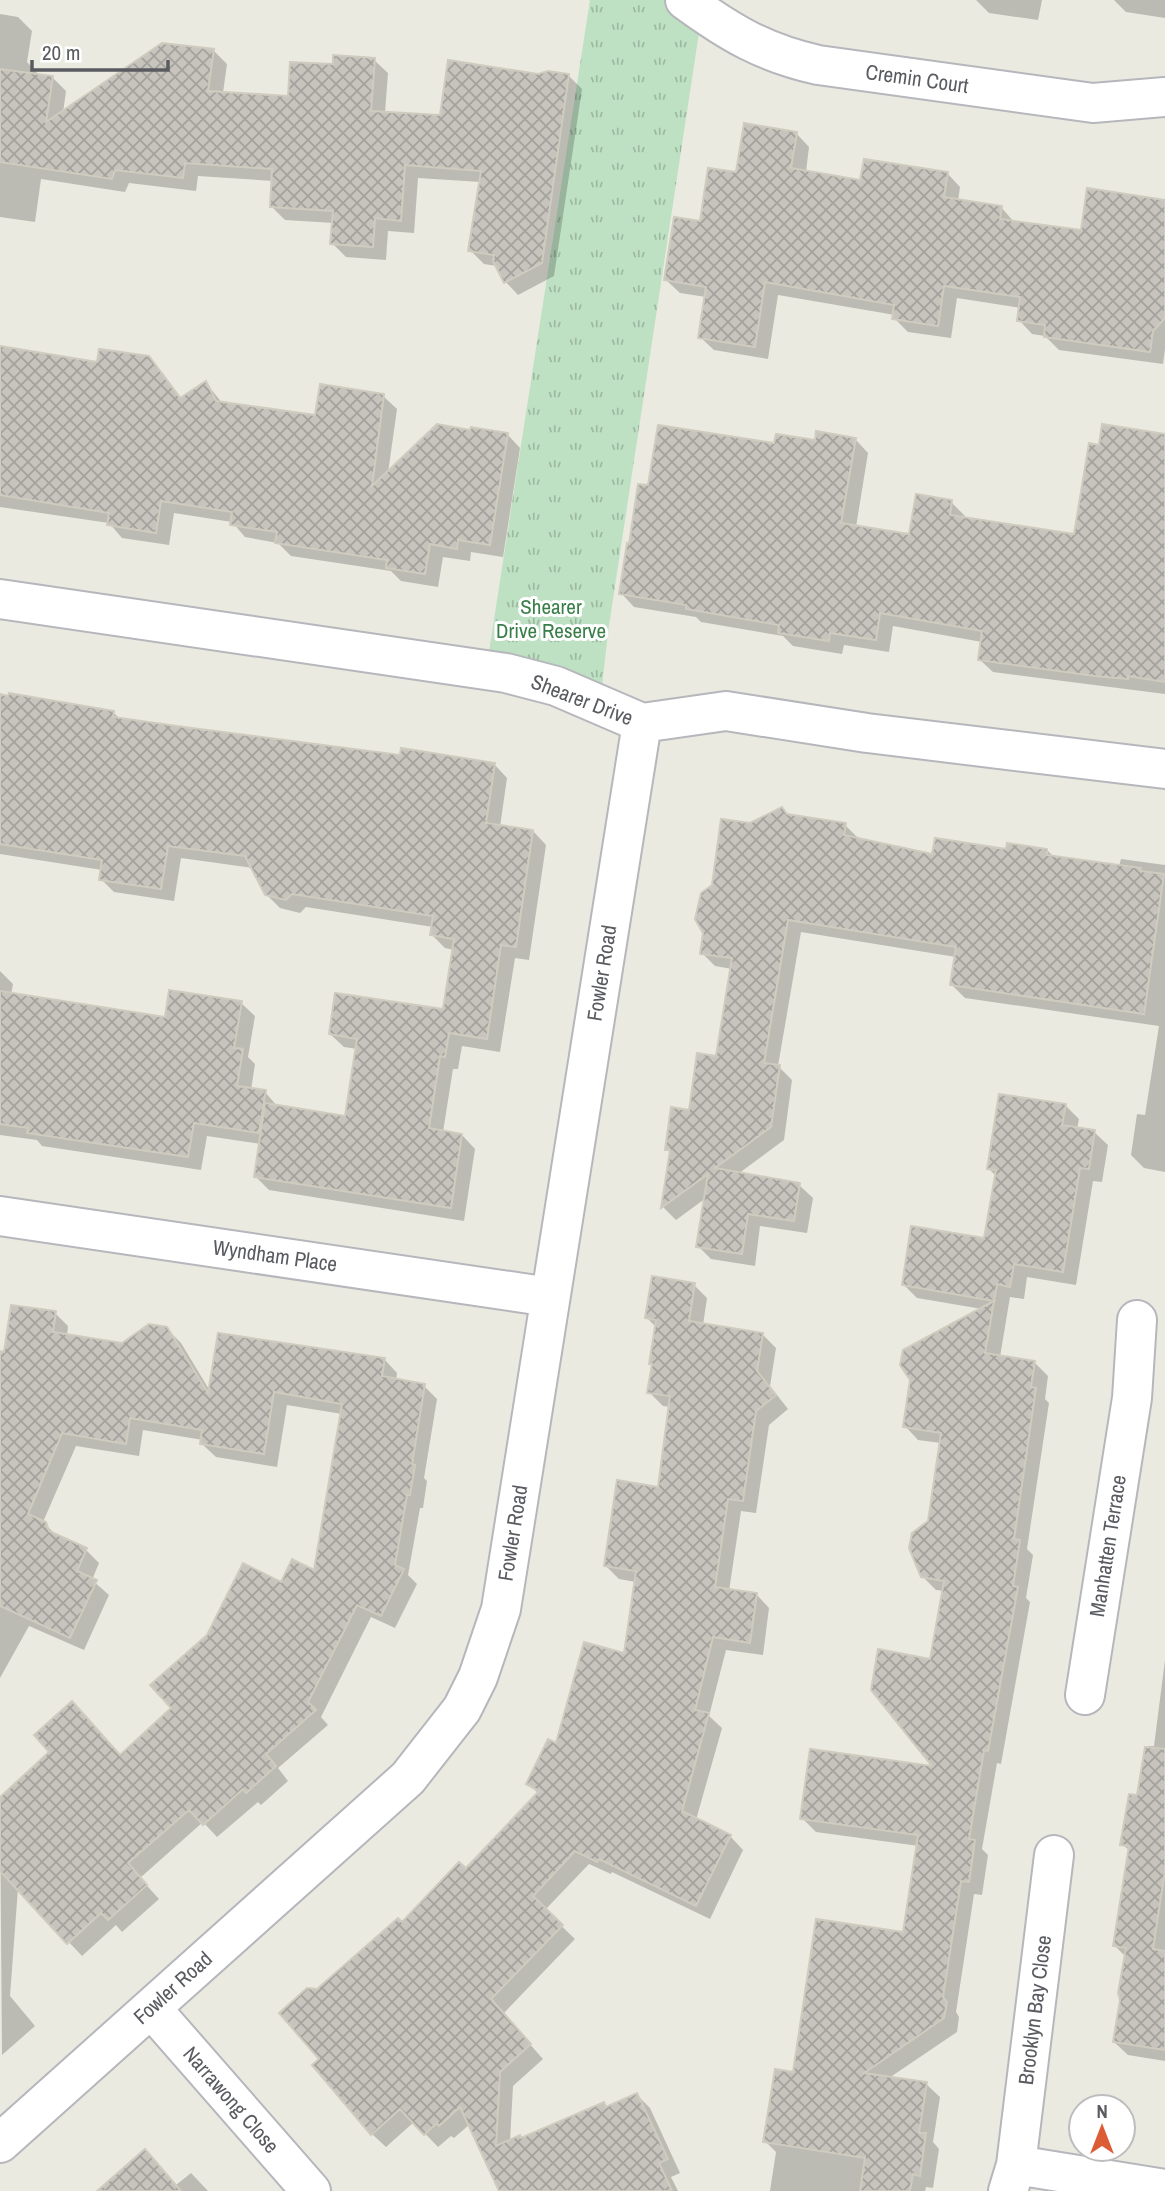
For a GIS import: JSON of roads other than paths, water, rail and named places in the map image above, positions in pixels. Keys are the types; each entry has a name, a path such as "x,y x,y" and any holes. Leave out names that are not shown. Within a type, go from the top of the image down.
{"street":[{"name":"Cremin Court","path":"685,0 758,47 785,58 818,65 1093,103 1165,97"},
{"name":"Shearer Drive","path":"0,599 506,673 556,686 642,723 726,712 867,733 1165,769"},
{"name":"Fowler Road","path":"0,2143 408,1778 462,1709 478,1677 501,1609 642,723"},
{"name":"Wyndham Place","path":"0,1216 550,1297"},
{"name":"Manhatten Terrace","path":"1084,1695 1148,1400 1137,1320"},
{"name":"Brooklyn Bay Close","path":"1054,1855 1012,2178 1165,2189"},
{"name":"Narrawong Close","path":"151,2008 311,2191"}],"park label":[{"name":"Shearer Drive Reserve","path":"551,619"}]}
